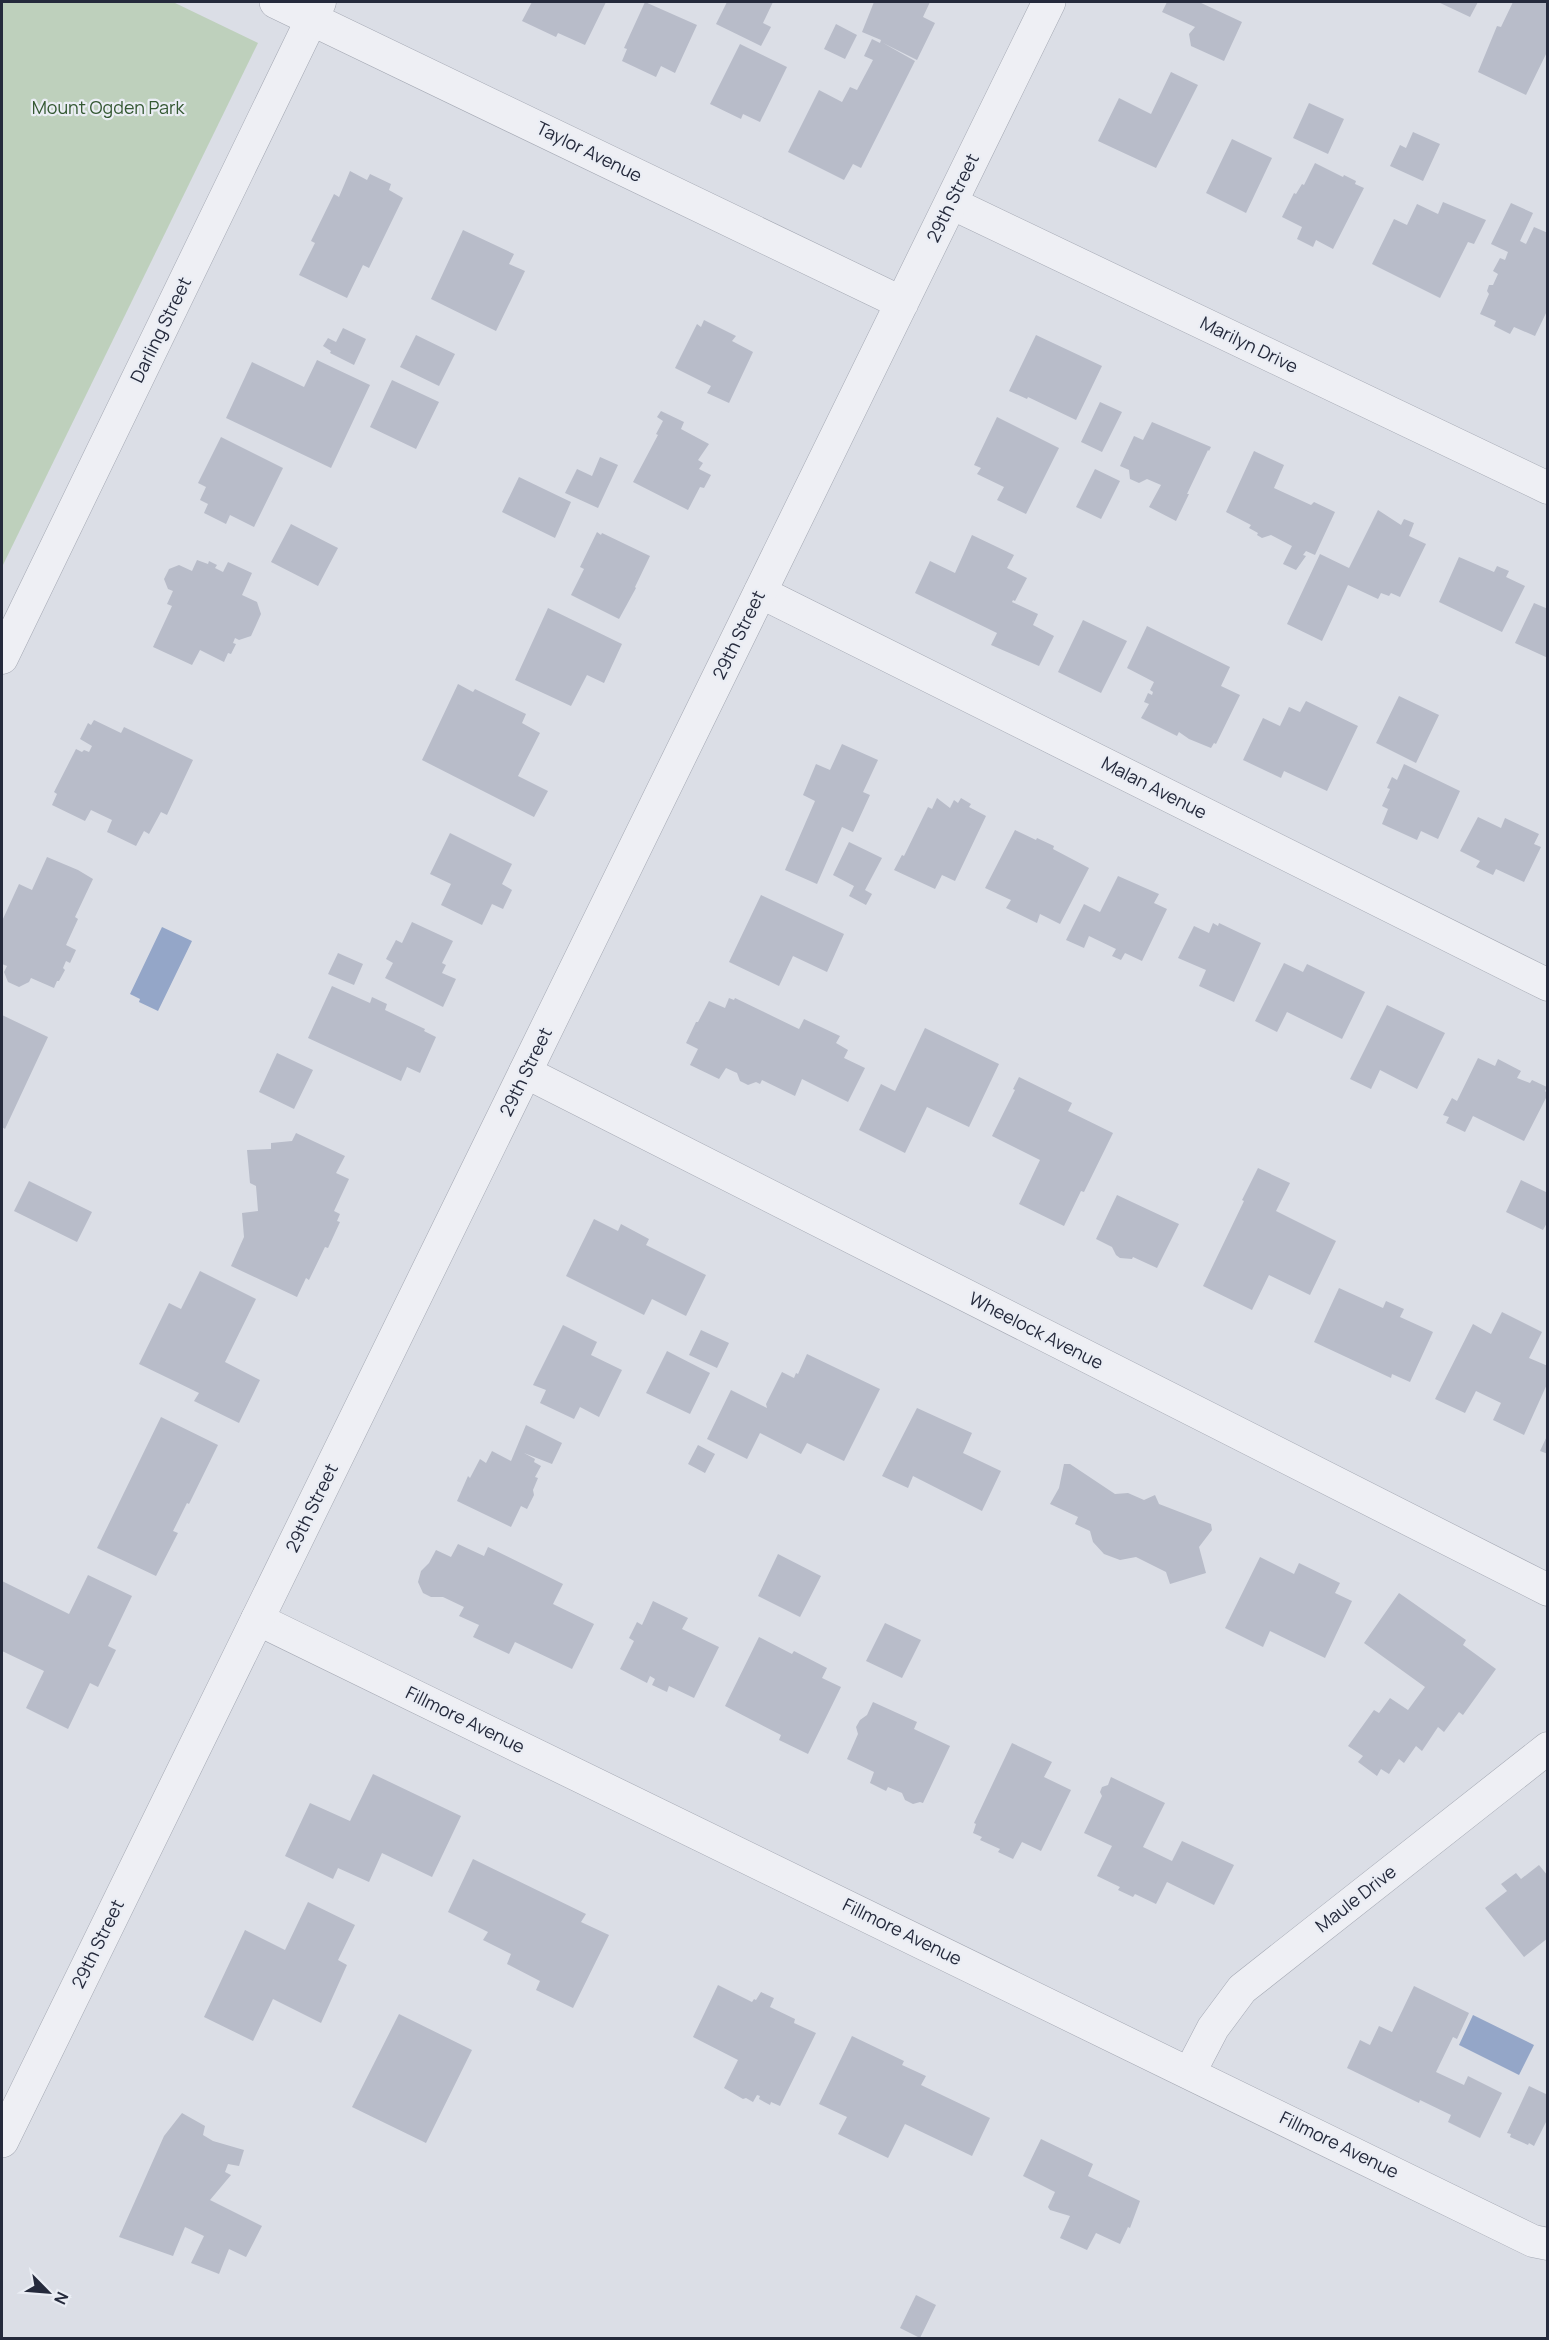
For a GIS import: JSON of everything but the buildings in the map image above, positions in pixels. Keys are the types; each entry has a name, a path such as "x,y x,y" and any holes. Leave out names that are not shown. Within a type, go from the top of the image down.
{"street":[{"name":"Taylor Avenue","path":"276,2 316,10 902,303"},
{"name":"29th Street","path":"2,2141 1049,2"},
{"name":"Darling Street","path":"2,658 316,10"},
{"name":"Marilyn Drive","path":"951,203 1548,488"},
{"name":"Malan Avenue","path":"760,592 1548,985"},
{"name":"Wheelock Avenue","path":"525,1072 1548,1590"},
{"name":"Fillmore Avenue","path":"257,1619 1533,2241 1548,2244"},
{"name":"Maule Drive","path":"1190,2072 1213,2028 1242,1989 1548,1748"}],"green space":[{"name":"Mount Ogden Park","path":"2,2 173,2 258,43 2,567"}],"water":[{"path":"162,927 192,941 158,1011 139,1002 140,999 130,994"},
{"path":"1473,2015 1534,2045 1519,2075 1459,2045"}]}
